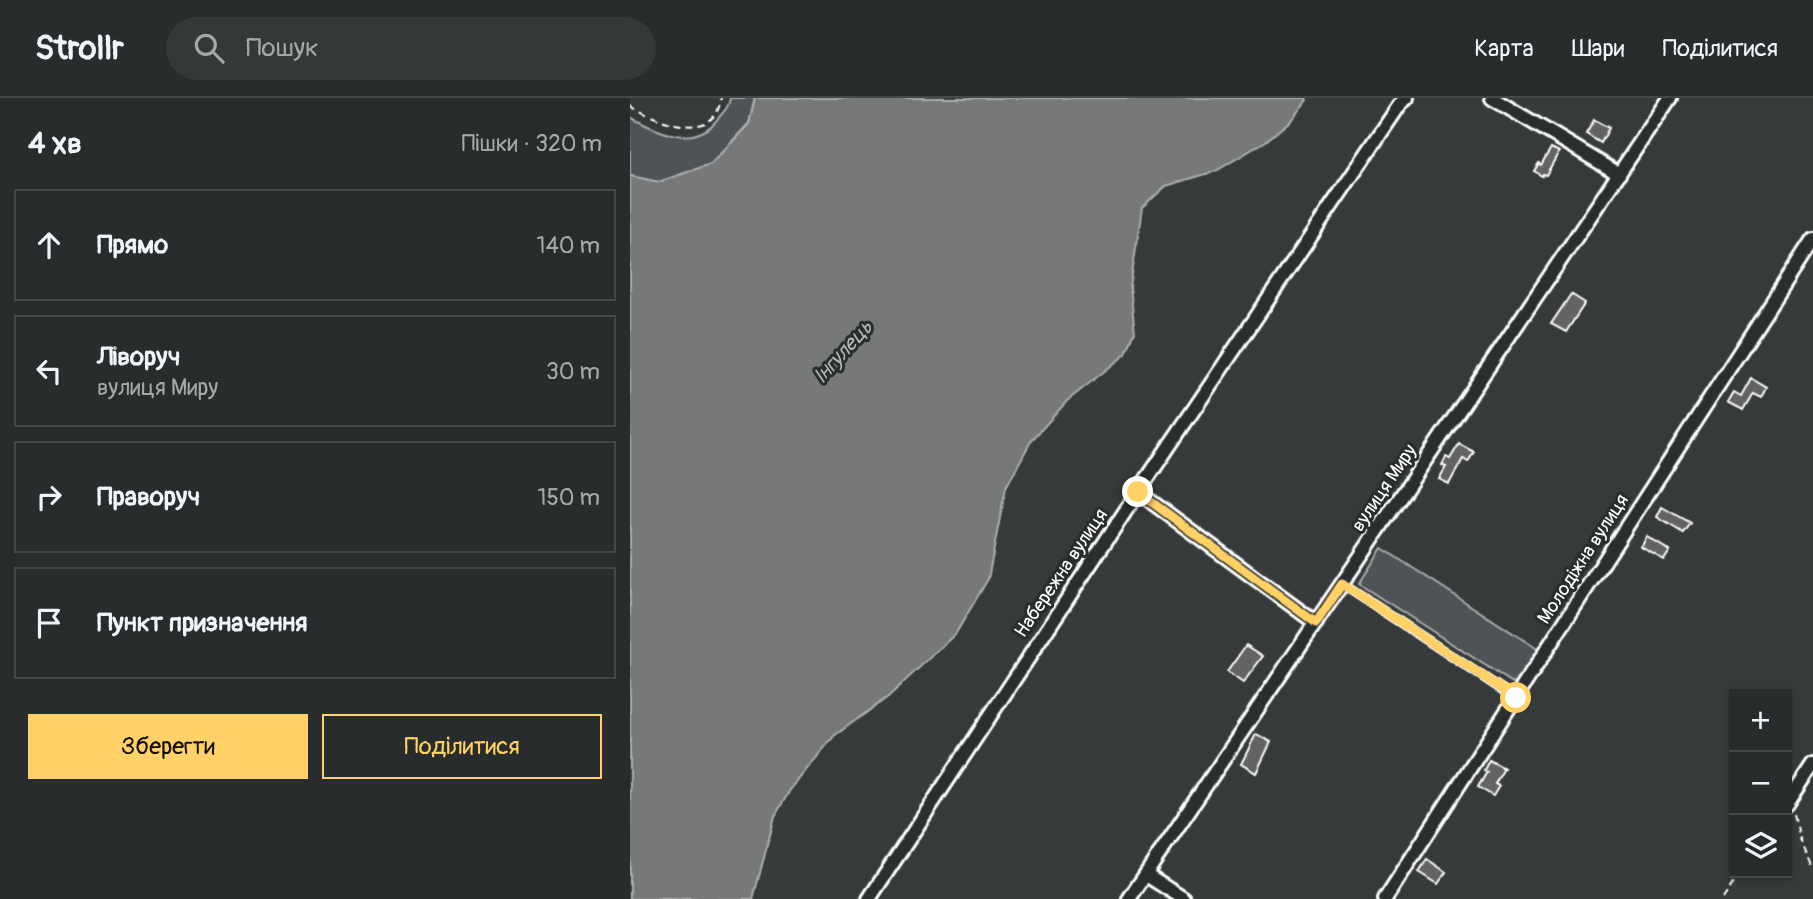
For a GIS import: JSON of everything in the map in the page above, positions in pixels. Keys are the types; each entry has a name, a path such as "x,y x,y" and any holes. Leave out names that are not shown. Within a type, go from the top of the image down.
{"street":[{"name":"Набережна вулиця","path":"869,899 1138,492 1401,103 1407,98"},
{"path":"1492,98 1619,174"},
{"name":"вулиця Миру","path":"1129,899 1670,98"},
{"name":"Молодіжна вулиця","path":"1385,899 1813,239"},
{"path":"1138,492 1316,623"},
{"path":"1792,796 1813,765"},
{"path":"1146,875 1184,899"}],"lane":[{"path":"1342,584 1516,698"}],"path":[{"path":"630,106 653,118 678,125 696,126 708,122 720,107 722,98"},
{"path":"1792,811 1813,869"},
{"path":"1723,899 1737,878"}],"shaded area":[{"path":"730,98 755,98 749,123 711,164 659,182 630,176 630,117 662,132 685,136 696,134 716,121 727,108"},
{"path":"1382,548 1539,650 1516,685 1359,584"}],"water":[{"name":"Інгулець","path":"755,98 1307,100 1291,120 1266,141 1216,171 1166,186 1142,208 1130,288 1135,332 1126,354 1067,401 1031,441 1006,487 988,579 956,633 888,697 834,736 790,790 775,816 753,899 630,899 630,176 659,182 711,164 749,124"}],"building":[{"path":"1594,120 1609,128 1601,143 1586,134"},
{"path":"1551,148 1559,152 1546,175 1542,176 1534,171"},
{"path":"1571,294 1585,303 1566,332 1551,324"},
{"path":"1751,378 1766,387 1761,397 1753,393 1743,410 1728,402 1734,392 1741,396"},
{"path":"1459,444 1474,452 1468,462 1463,459 1449,484 1439,479 1446,467 1442,465 1446,457 1450,459"},
{"path":"1662,507 1690,523 1683,533 1657,517"},
{"path":"1647,537 1670,551 1664,560 1641,547"},
{"path":"1246,645 1263,656 1243,683 1227,672"},
{"path":"1256,734 1271,742 1256,773 1241,764"},
{"path":"1489,760 1504,768 1495,784 1499,786 1493,796 1478,787 1487,772 1484,770"},
{"path":"1427,859 1446,872 1438,884 1419,872"}],"route":[{"path":"1138,492 1316,623 1342,584 1516,698"}]}
